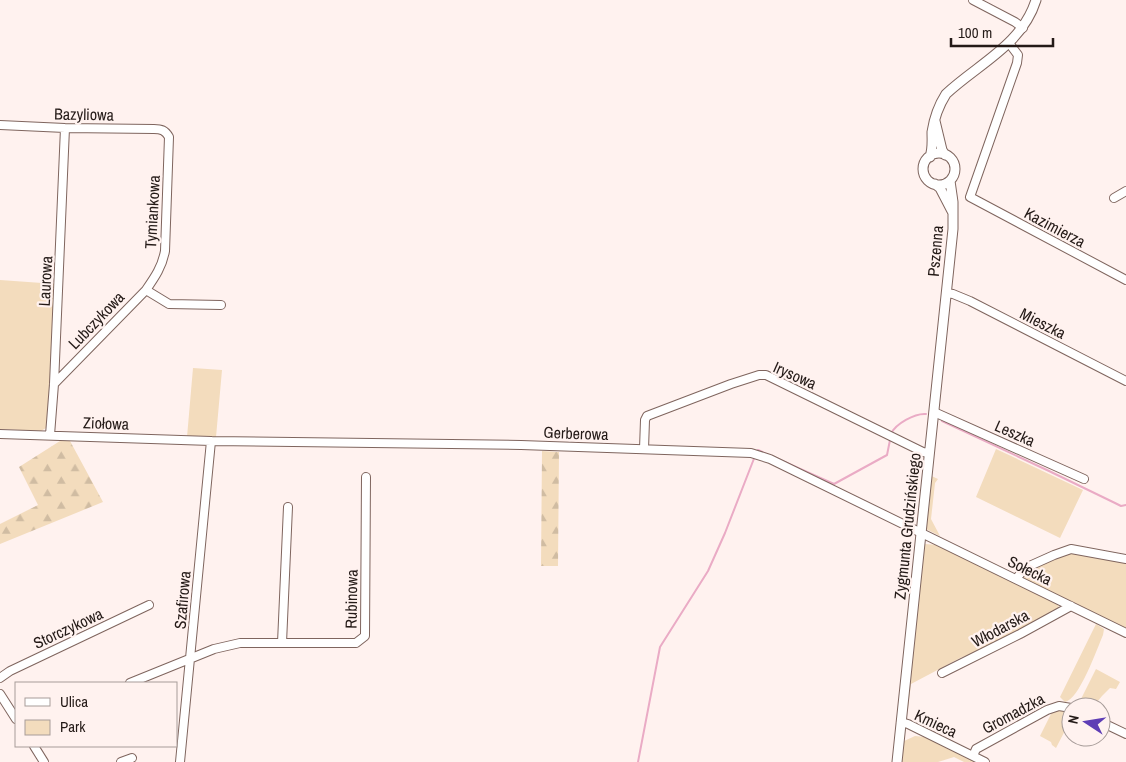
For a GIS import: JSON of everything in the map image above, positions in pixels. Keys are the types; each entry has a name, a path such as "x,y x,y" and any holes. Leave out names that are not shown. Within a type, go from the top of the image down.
{"street":[{"path":"973,0 1023,28"},
{"name":"Pszenna","path":"953,213 940,188 928,180 924,172 925,163 930,157 935,121 941,102 946,94 1009,43 1023,28 1036,0"},
{"name":"Kazimierza","path":"1009,43 1018,55 970,197 1126,280"},
{"name":"Pszenna","path":"935,121 942,150 952,160 955,167 950,181 953,213 946,293"},
{"name":"Bazyliowa","path":"0,125 162,129 166,132"},
{"name":"Laurowa","path":"50,435 66,128"},
{"name":"Tymiankowa","path":"146,290 159,270 165,251 169,136 166,132"},
{"path":"930,157 938,154 945,155"},
{"path":"935,184 943,184 950,181"},
{"path":"1114,198 1126,191"},
{"name":"Lubczykowa","path":"54,384 146,290 169,304 221,305"},
{"name":"Mieszka","path":"946,293 970,301 1126,381"},
{"name":"Zygmunta Grudzińskiego","path":"897,762 946,293"},
{"name":"Irysowa","path":"644,449 645,420 647,416 731,384 758,375 766,375 884,434 923,452 930,453"},
{"name":"Leszka","path":"934,412 1084,479"},
{"name":"Ziołowa","path":"0,434 211,441"},
{"name":"Gerberowa","path":"211,441 407,442 734,451 760,455 921,533"},
{"name":"Szafirowa","path":"180,762 211,441"},
{"name":"Rubinowa","path":"133,682 214,649 240,643 356,643 365,636 366,477"},
{"path":"282,643 288,508"},
{"name":"Sołecka","path":"921,533 1126,633"},
{"path":"1016,579 1025,568 1072,549 1126,558"},
{"name":"Storczykowa","path":"0,678 10,671 149,605"},
{"name":"Włodarska","path":"942,673 1071,606"},
{"path":"0,694 15,717"},
{"name":"Gromadzka","path":"972,756 976,749 1047,710 1061,706"},
{"name":"Kmieca","path":"901,722 985,762"},
{"path":"1111,727 1126,734"},
{"path":"35,747 44,762"},
{"path":"121,762 132,758"}],"green space":[{"path":"0,280 56,284 49,420 46,428 41,431 0,429"},
{"path":"193,368 222,370 216,437 187,437"},
{"path":"60,441 70,441 103,502 0,544 0,524 38,505 19,467"},
{"path":"996,449 1083,490 1060,538 976,497"},
{"path":"542,451 559,452 558,566 541,566"},
{"path":"925,473 938,479 935,483 931,519 940,536 926,529"},
{"path":"924,544 940,545 1059,604 1058,609 981,653 962,657 911,684 908,709 903,705"},
{"path":"1076,552 1126,562 1126,630 1019,578 1030,568 1044,560"},
{"path":"1096,624 1104,629 1103,635 1082,684 1072,697 1060,697"},
{"path":"1096,669 1120,682 1116,689 1110,688 1101,697 1082,697"},
{"path":"1061,709 1061,738 1056,748 1051,742 1040,736 1052,712"},
{"path":"915,736 925,737 979,762 964,762 954,757 938,762 896,762 902,742"}],"waterway":[{"path":"891,434 893,430 906,420 916,415 926,414"},
{"path":"942,421 1121,506 1126,505"},
{"path":"758,450 834,484 887,455 890,440"},
{"path":"638,762 660,647 708,571 755,456"}]}
